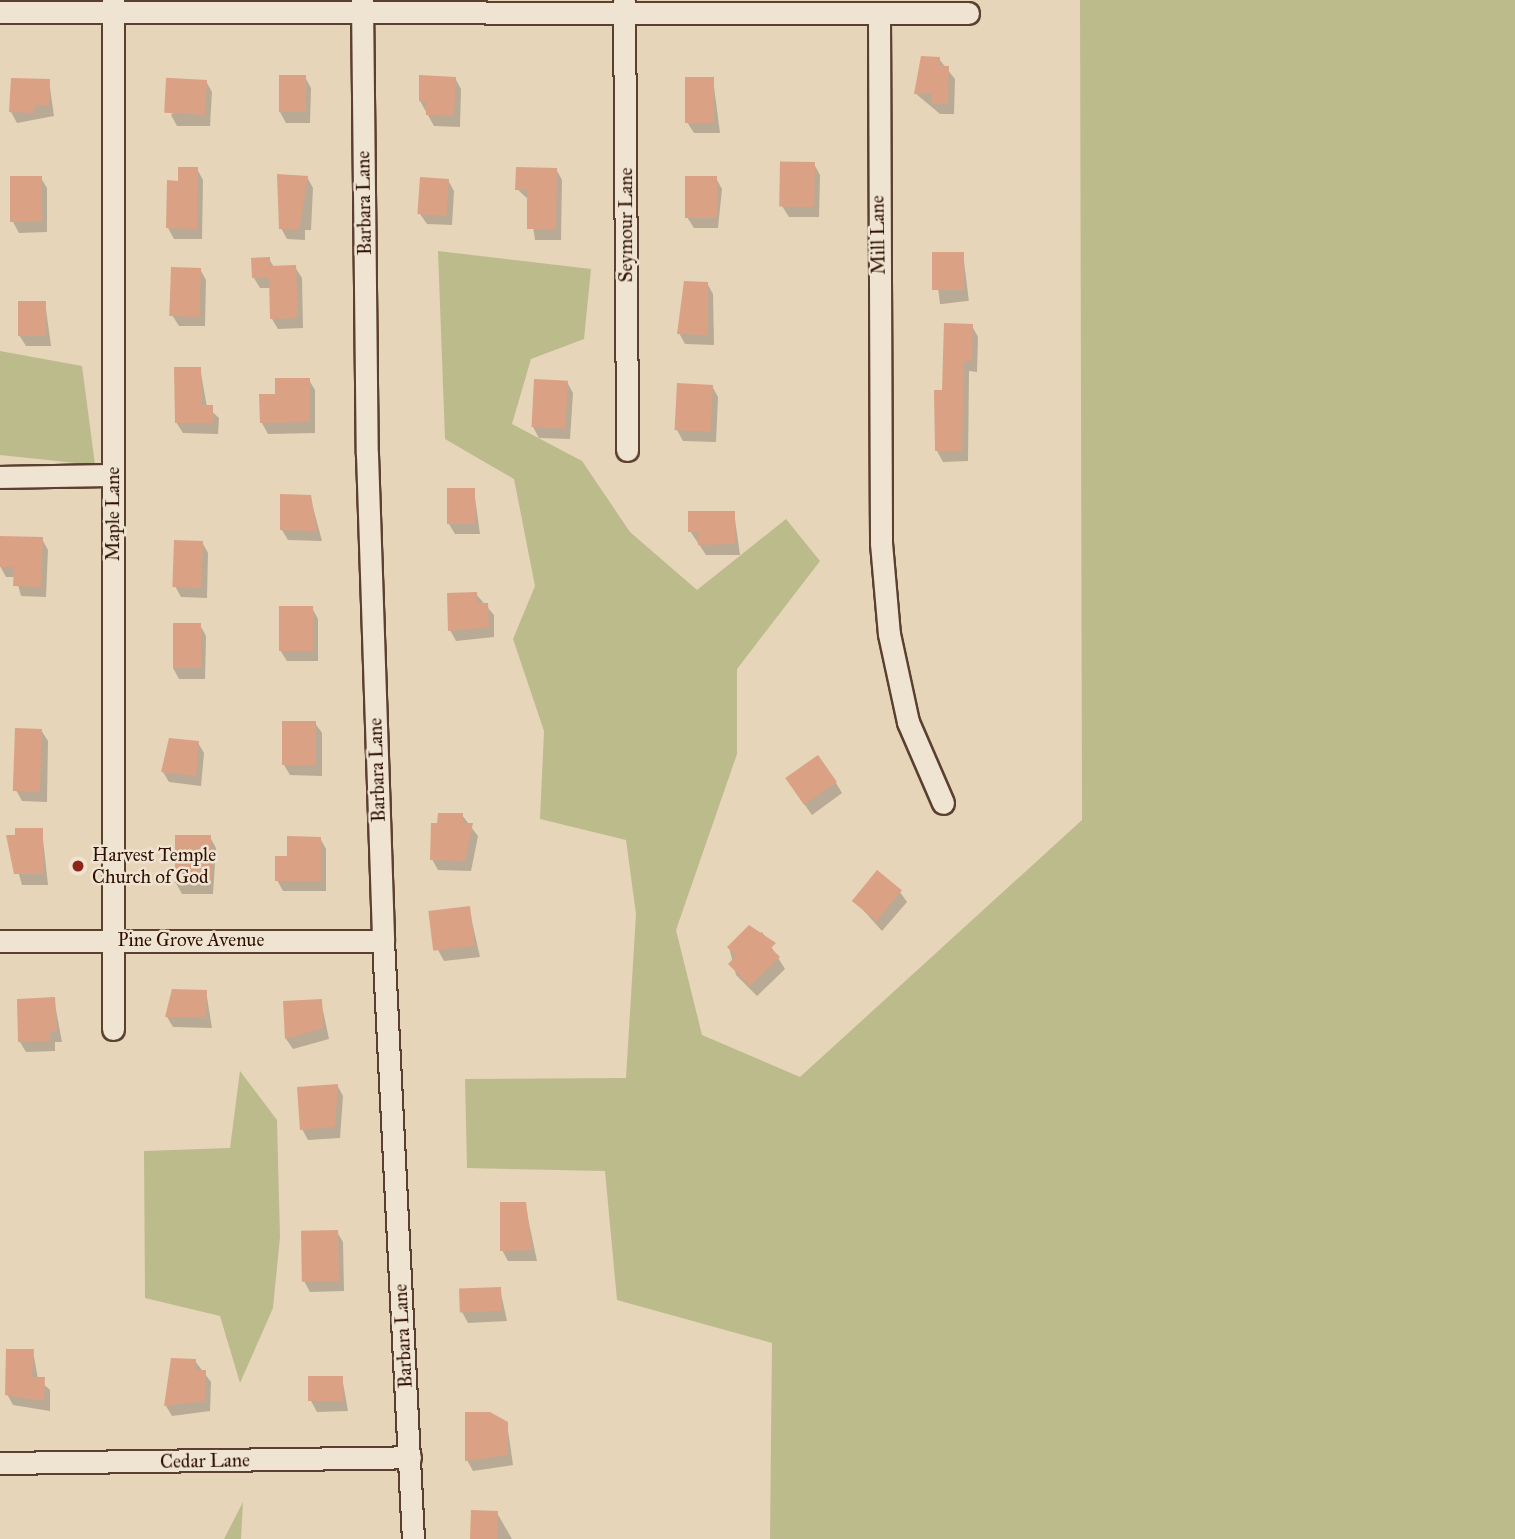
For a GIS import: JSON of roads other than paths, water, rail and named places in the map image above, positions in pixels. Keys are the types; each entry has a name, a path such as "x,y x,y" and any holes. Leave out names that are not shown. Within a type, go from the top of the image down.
{"street":[{"path":"0,12 113,5 624,7 879,17 968,13"},
{"name":"Maple Lane","path":"113,5 113,1029"},
{"name":"Barbara Lane","path":"362,6 383,942 412,1539"},
{"name":"Seymour Lane","path":"624,7 627,450"},
{"name":"Mill Lane","path":"879,17 883,453 889,634 908,722 943,803"},
{"path":"0,477 113,475"},
{"name":"Pine Grove Avenue","path":"0,941 113,939 383,942"},
{"name":"Cedar Lane","path":"0,1463 410,1457"}],"place":[{"name":"Harvest Temple Church of God","path":"78,866"}]}
